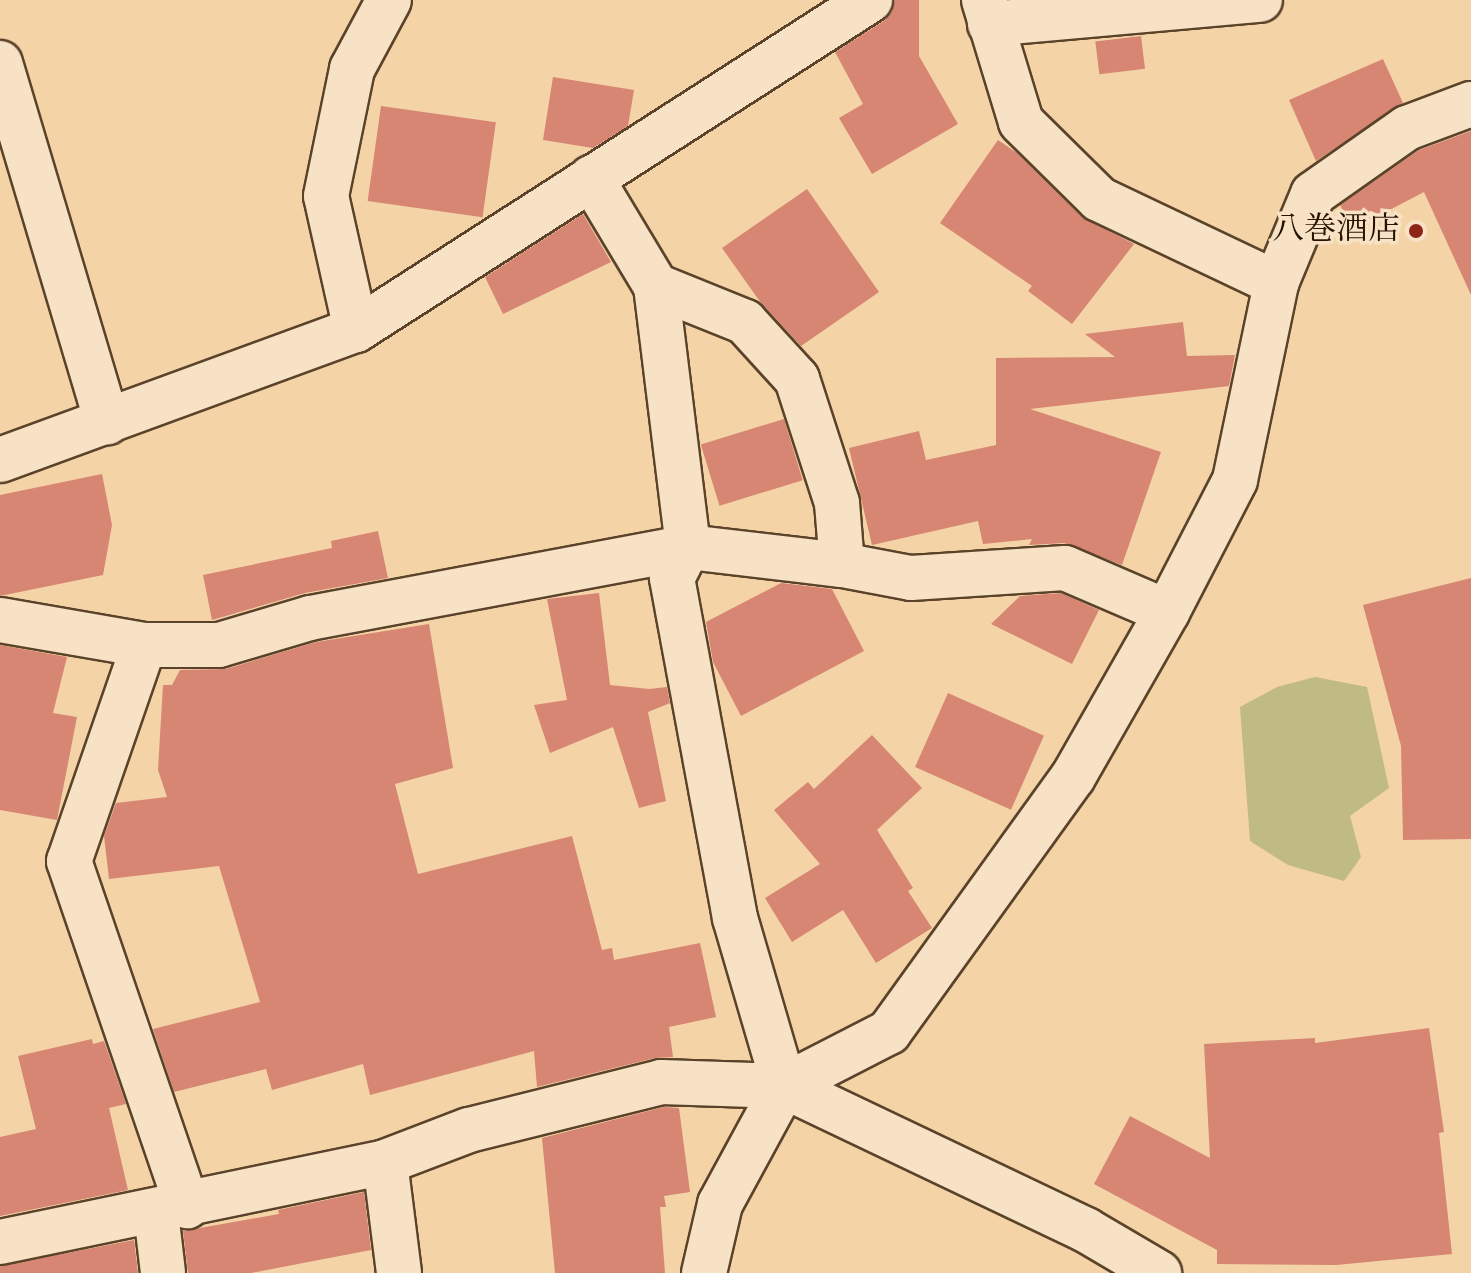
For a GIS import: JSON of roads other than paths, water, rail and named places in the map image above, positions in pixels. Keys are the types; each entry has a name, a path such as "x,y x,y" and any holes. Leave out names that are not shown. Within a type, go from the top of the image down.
{"street":[{"path":"356,330 326,196 352,69 389,0"},
{"path":"0,460 356,330 870,0"},
{"path":"1260,0 987,12 1021,122 1099,199 1276,283"},
{"path":"0,63 107,422"},
{"path":"704,1273 720,1204 784,1086 889,1032 1073,777 1167,612 1235,480 1276,283 1313,194 1407,128 1471,104"},
{"path":"591,178 656,286 688,547 672,578 735,918 784,1086"},
{"path":"656,286 745,322 797,379 837,503 842,565"},
{"path":"0,620 144,645 219,645 310,618 688,547 842,565 911,578 1065,568 1167,612"},
{"path":"144,645 69,861 171,1209 163,1273"},
{"path":"0,1242 171,1209 385,1162 469,1130 661,1082 784,1086 1086,1230 1159,1273"},
{"path":"385,1162 399,1273"}],"place":[{"name":"八巻酒店","path":"1416,231"}]}
